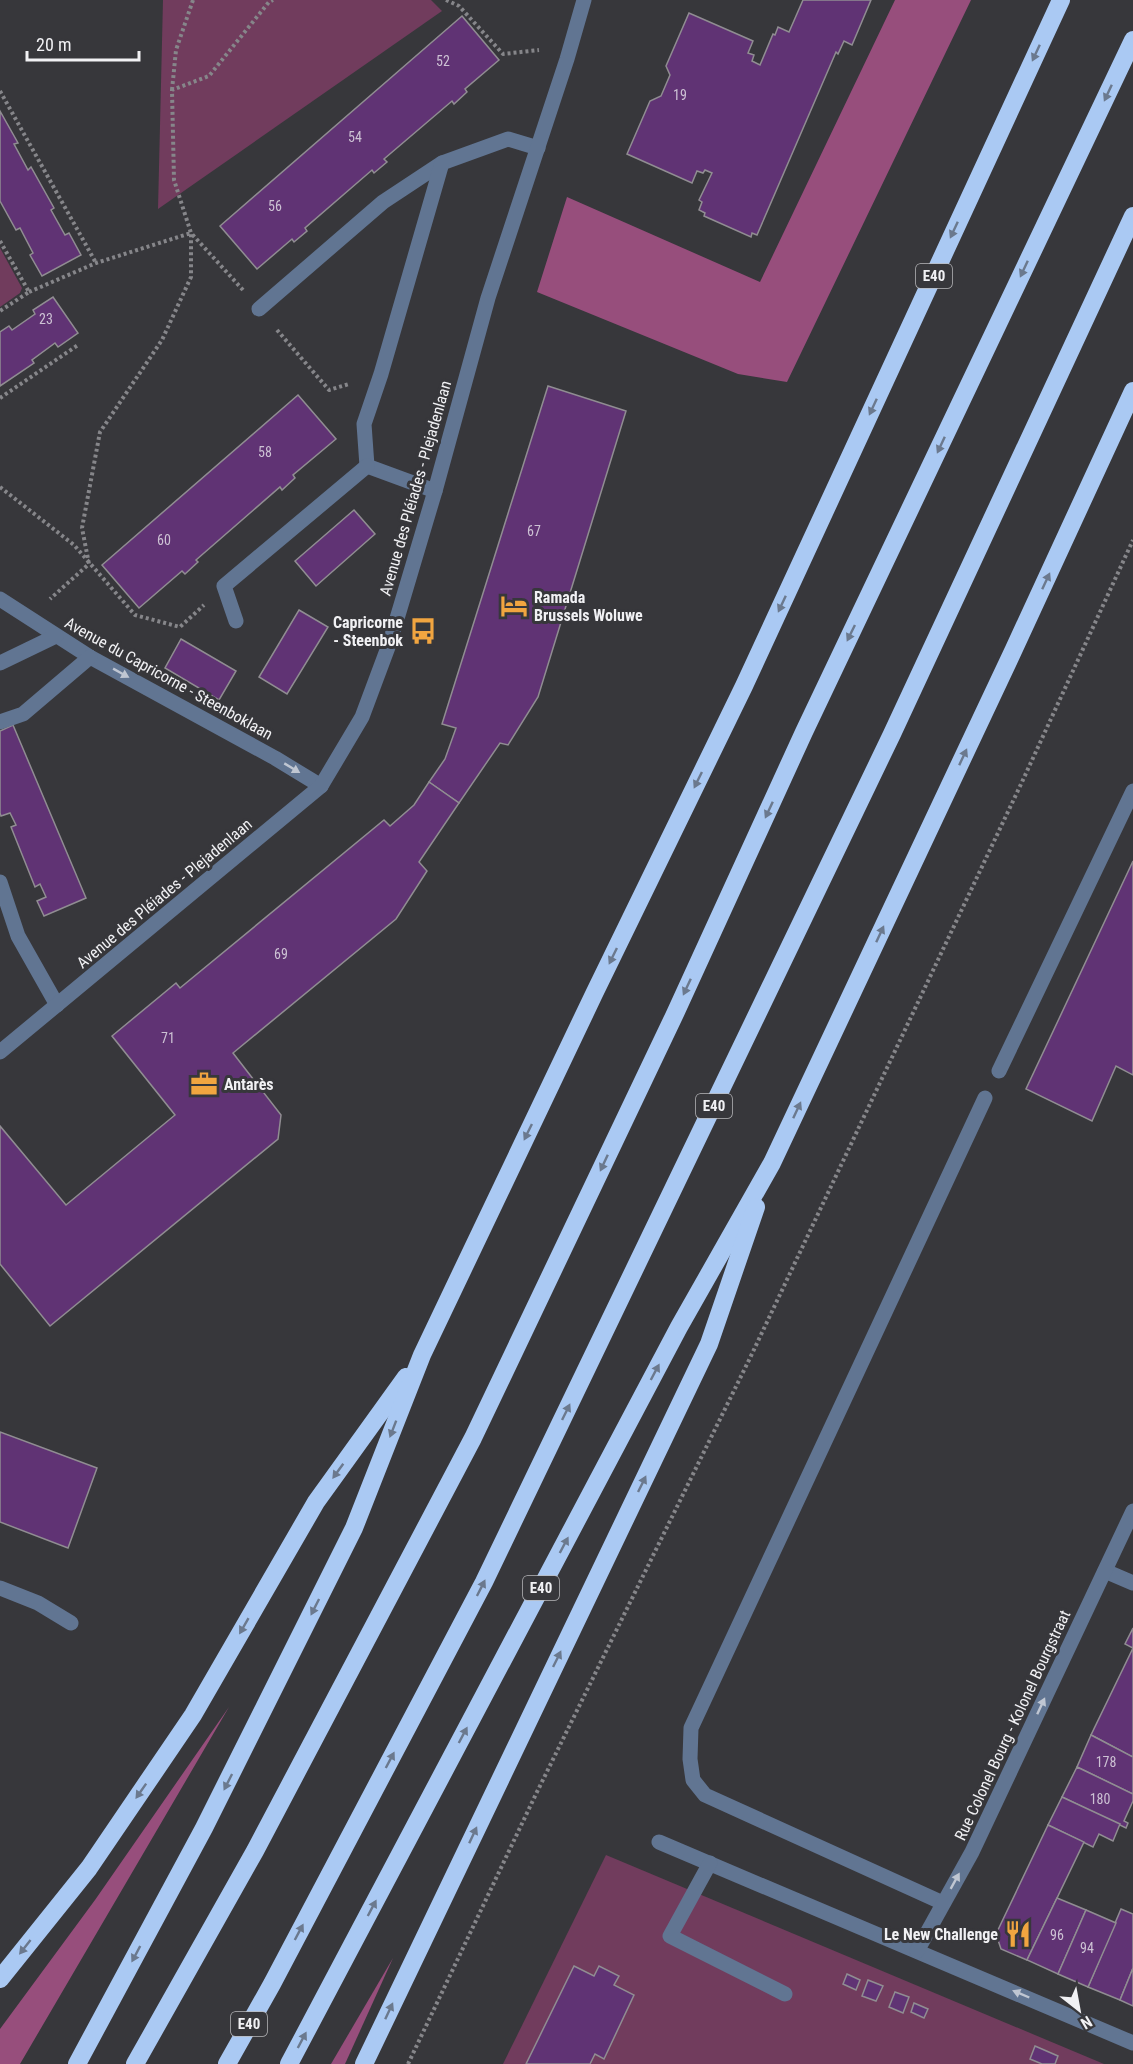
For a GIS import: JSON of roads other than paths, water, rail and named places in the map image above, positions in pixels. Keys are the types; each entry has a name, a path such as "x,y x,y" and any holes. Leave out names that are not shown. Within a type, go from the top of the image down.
{"highway":[{"name":"E40","path":"77,2064 204,1828 354,1528 422,1355 744,686 1061,0"},
{"path":"135,2064 255,1851 473,1438 669,1026 804,732 1133,40"},
{"name":"E40","path":"227,2064 272,1984 484,1582 892,734 1133,216"},
{"name":"E40","path":"289,2064 679,1327 772,1163 1133,392"},
{"path":"364,2064 709,1344 772,1163"},
{"path":"0,1979 88,1868 193,1715 316,1502 422,1355"}],"street":[{"name":"Avenue des Pléiades - Plejadenlaan","path":"0,1052 321,786 362,717 390,642 435,491 488,298 584,0"},
{"path":"259,309 383,202 442,163 508,140 538,148"},
{"path":"367,466 364,424 381,374 442,163"},
{"path":"367,466 435,491"},
{"path":"236,621 224,585 367,466"},
{"name":"Avenue du Capricorne - Steenboklaan","path":"0,599 90,657 275,758 321,786"},
{"path":"0,663 56,636"},
{"path":"0,722 23,714 90,657"},
{"path":"999,1071 1133,791"},
{"path":"0,882 18,936 57,1005"},
{"path":"944,1902 705,1795 693,1779 690,1759 691,1728 985,1098"},
{"name":"Rue Colonel Bourg - Kolonel Bourgstraat","path":"917,1951 972,1852 1133,1511"},
{"path":"1105,1571 1133,1583"},
{"path":"0,1588 38,1603 71,1623"},
{"path":"659,1842 1133,2043"},
{"path":"710,1863 670,1936 785,1994"}],"place":[{"name":"Ramada Brussels Woluwe","path":"514,606"},
{"name":"Capricorne - Steenbok","path":"423,631"},
{"name":"Antarès","path":"204,1084"},
{"name":"Le New Challenge","path":"1018,1934"}]}
